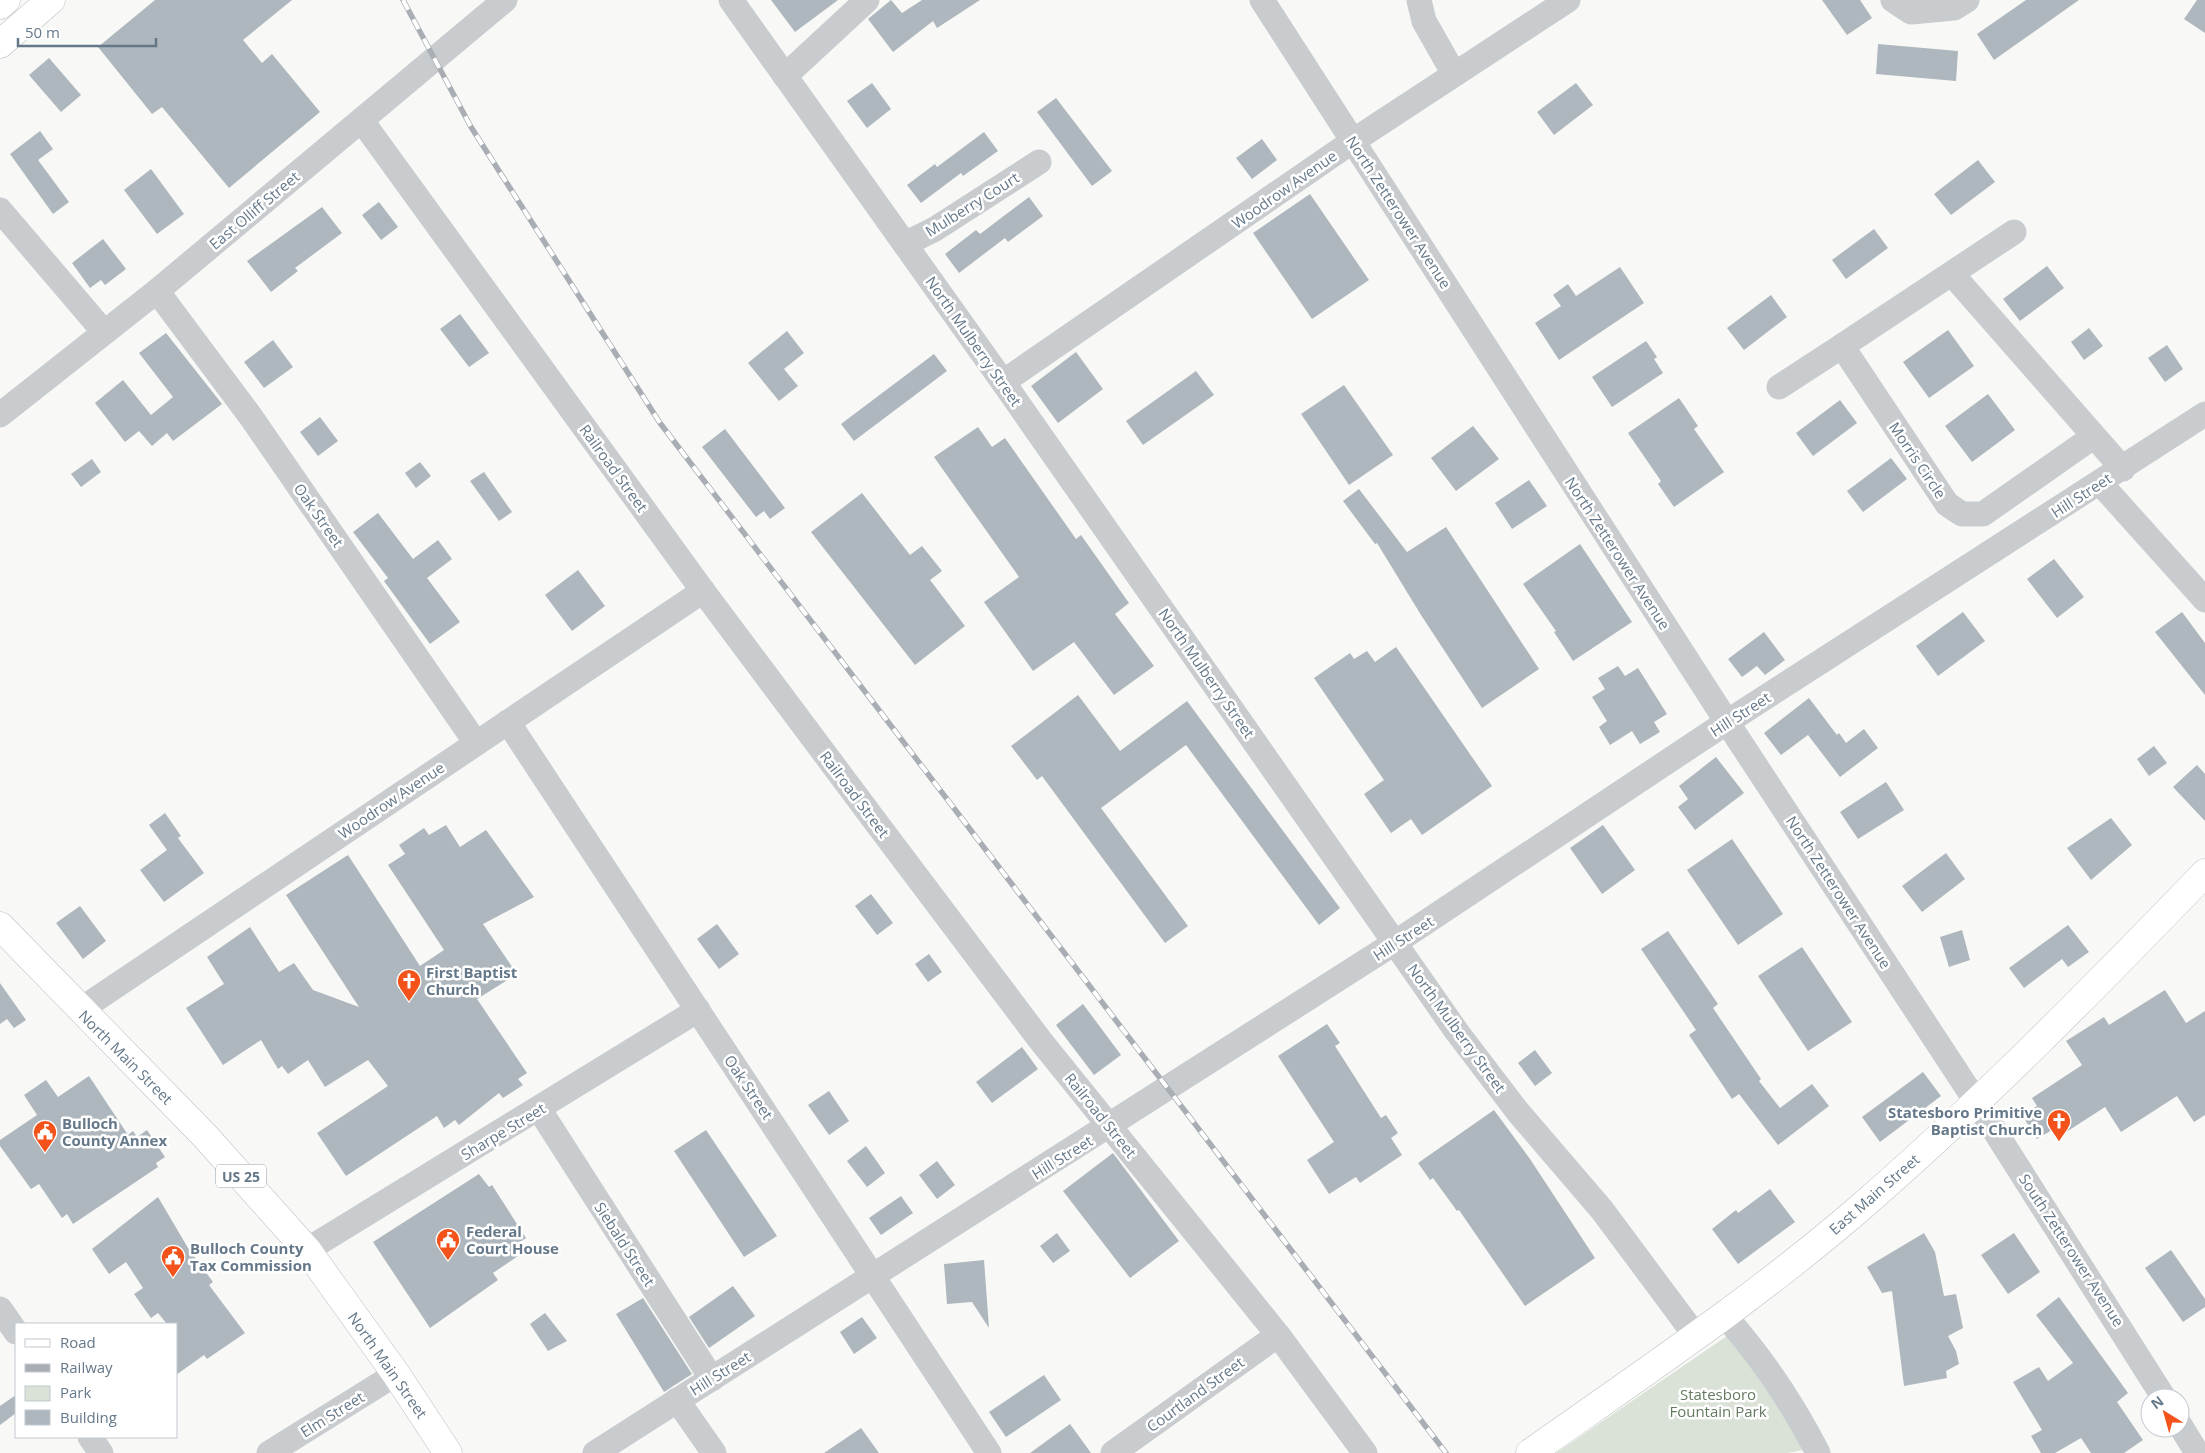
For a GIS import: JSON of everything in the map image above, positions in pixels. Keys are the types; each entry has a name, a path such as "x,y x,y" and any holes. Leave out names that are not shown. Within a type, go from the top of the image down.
{"main road":[{"path":"0,5 6,0"},
{"path":"0,44 51,0"},
{"name":"East Main Street","path":"1530,1453 1695,1335 1725,1316 1859,1208 1978,1103 2205,873"},
{"name":"North Main Street","path":"0,926 205,1136 307,1250 396,1374 448,1453"}],"street":[{"name":"East Olliff Street","path":"0,415 156,291 505,0"},
{"name":"North Mulberry Street","path":"732,0 784,76 1003,382 1396,942 1457,1032 1518,1112 1602,1210 1695,1335"},
{"path":"784,76 868,0"},
{"name":"North Zetterower Avenue","path":"1262,0 1727,722 1978,1103"},
{"path":"1419,0 1424,21 1454,74"},
{"name":"Woodrow Avenue","path":"1003,382 1353,141 1568,0"},
{"path":"1894,0 1911,12 1954,8 1967,0"},
{"name":"Railroad Street","path":"362,121 703,591 1040,1040 1278,1335 1365,1453"},
{"name":"Mulberry Court","path":"905,244 935,229 1039,162"},
{"path":"0,210 104,332"},
{"path":"1780,387 2014,232"},
{"path":"1952,274 2123,468"},
{"name":"Oak Street","path":"156,291 251,416 476,743"},
{"name":"Morris Circle","path":"1842,346 1947,504 1962,514 1983,514 2093,436"},
{"name":"Hill Street","path":"595,1453 1396,942 1727,722 2205,414"},
{"path":"2100,483 2205,600"},
{"name":"Woodrow Avenue","path":"80,1010 703,591"},
{"name":"Oak Street","path":"508,722 990,1453"},
{"name":"Sharpe Street","path":"307,1250 698,1010"},
{"name":"South Zetterower Avenue","path":"1978,1103 2158,1388"},
{"name":"Siebald Street","path":"539,1109 712,1379"},
{"path":"0,1309 15,1331"},
{"path":"1725,1316 1757,1352 1799,1416 1818,1453"},
{"name":"Courtland Street","path":"1113,1453 1278,1335"},
{"name":"Elm Street","path":"268,1453 396,1374"},
{"path":"677,1400 714,1453"},
{"path":"91,1438 101,1453"},
{"path":"2188,1438 2197,1453"}],"green space":[{"name":"Statesboro Fountain Park","path":"1727,1336 1734,1337 1802,1434 1803,1450 1787,1453 1556,1453"}],"building":[{"path":"155,0 292,0 243,40 262,63 272,54 320,112 229,188 162,107 152,114 98,47"},
{"path":"771,0 838,0 795,32"},
{"path":"891,0 902,13 922,0 980,0 937,28 933,21 893,52 868,19"},
{"path":"1822,0 1860,0 1872,18 1847,35"},
{"path":"2026,0 2079,0 1994,60 1977,34"},
{"path":"2197,0 2205,0 2205,33 2184,19"},
{"path":"1878,44 1958,51 1956,81 1876,74"},
{"path":"49,58 81,95 61,112 29,75"},
{"path":"872,83 891,109 867,128 847,101"},
{"path":"1576,83 1593,105 1554,135 1537,112"},
{"path":"1056,98 1112,171 1092,186 1037,112"},
{"path":"40,131 53,149 38,160 69,202 53,214 10,154"},
{"path":"984,132 998,151 963,176 961,173 921,203 907,185 935,164 937,167"},
{"path":"1262,139 1277,160 1252,179 1236,158"},
{"path":"1978,160 1995,182 1951,215 1934,194"},
{"path":"151,169 184,214 157,234 124,190"},
{"path":"1310,194 1369,280 1312,319 1253,233"},
{"path":"1029,197 1043,216 1008,242 1005,238 959,273 945,254 976,230 980,234"},
{"path":"379,202 398,227 381,240 362,215"},
{"path":"322,207 342,233 295,268 298,271 271,292 247,261"},
{"path":"1874,229 1888,248 1846,279 1832,260"},
{"path":"103,239 126,269 105,285 101,280 90,288 72,263"},
{"path":"2047,266 2064,288 2020,321 2003,299"},
{"path":"1620,267 1644,303 1559,360 1535,323 1561,306 1553,295 1568,284 1576,296"},
{"path":"1771,295 1787,317 1744,350 1727,328"},
{"path":"460,314 489,353 469,367 440,329"},
{"path":"2089,328 2103,346 2084,360 2071,342"},
{"path":"1948,330 1974,366 1929,398 1903,362"},
{"path":"787,331 804,353 784,369 798,386 779,401 748,363"},
{"path":"166,333 222,404 173,441 167,433 152,446 139,431 125,442 95,403 123,380 151,415 173,397 139,353"},
{"path":"273,340 293,367 264,388 244,362"},
{"path":"1646,341 1657,357 1654,359 1663,373 1612,407 1592,377"},
{"path":"2167,345 2183,369 2165,382 2148,358"},
{"path":"1076,352 1103,389 1058,423 1031,386"},
{"path":"934,354 947,371 854,441 841,424"},
{"path":"1196,371 1214,395 1143,445 1126,421"},
{"path":"1344,385 1393,455 1349,485 1301,414"},
{"path":"1988,394 2015,430 1972,462 1945,426"},
{"path":"1679,398 1698,426 1694,429 1724,472 1674,507 1658,484 1661,481 1628,433"},
{"path":"1840,400 1857,423 1813,456 1796,433"},
{"path":"320,417 338,441 318,456 300,432"},
{"path":"1473,426 1499,459 1456,491 1431,458"},
{"path":"978,427 992,447 1005,438 1076,539 1081,535 1129,603 1115,614 1154,666 1114,695 1074,642 1033,671 984,602 1019,577 934,457"},
{"path":"725,429 785,508 770,519 764,511 756,517 702,447"},
{"path":"1891,458 1907,479 1863,512 1847,491"},
{"path":"92,459 101,472 81,487 71,474"},
{"path":"420,462 431,476 416,488 405,473"},
{"path":"484,472 512,512 499,521 470,481"},
{"path":"1529,480 1547,506 1512,529 1495,503"},
{"path":"1359,489 1407,552 1446,527 1539,669 1482,708 1421,615 1377,543 1375,544 1343,501"},
{"path":"862,493 910,555 922,546 942,571 930,580 965,626 915,665 811,532"},
{"path":"378,513 413,559 438,540 452,559 427,578 460,622 430,644 384,581 388,578 353,532"},
{"path":"1580,544 1632,622 1573,661 1554,632 1556,631 1523,584"},
{"path":"2054,559 2084,597 2057,618 2027,579"},
{"path":"578,570 605,606 572,631 545,595"},
{"path":"1963,612 1985,641 1938,676 1916,646"},
{"path":"2182,612 2205,643 2205,695 2155,632"},
{"path":"1764,632 1785,660 1765,675 1757,666 1742,677 1728,659"},
{"path":"1396,647 1492,786 1422,835 1411,819 1391,833 1364,794 1384,780 1314,678 1350,653 1354,659 1367,651 1375,662"},
{"path":"1618,666 1625,676 1638,668 1667,714 1654,722 1660,732 1640,744 1632,731 1610,745 1599,727 1607,721 1592,697 1605,689 1598,678"},
{"path":"1078,695 1120,751 1187,701 1340,908 1319,925 1186,745 1101,808 1188,926 1165,943 1042,776 1037,780 1011,746"},
{"path":"1809,698 1837,735 1839,733 1846,743 1864,729 1878,748 1840,777 1808,735 1781,755 1764,733"},
{"path":"2154,746 2167,763 2149,776 2137,759"},
{"path":"1716,757 1744,793 1695,830 1678,807 1688,799 1679,786"},
{"path":"2197,765 2205,774 2205,821 2173,787"},
{"path":"1886,782 1904,810 1858,839 1840,812"},
{"path":"165,813 181,836 178,838 204,873 164,902 140,870 167,850 149,825"},
{"path":"2111,818 2132,845 2091,880 2067,848"},
{"name":"First Baptist Church","path":"446,825 460,847 486,830 534,897 483,924 517,974 477,999 527,1073 518,1079 523,1085 503,1098 499,1093 459,1125 455,1120 444,1128 437,1116 346,1176 317,1133 388,1086 368,1060 325,1087 308,1060 288,1074 282,1066 278,1069 261,1040 223,1065 186,1008 224,984 207,957 250,927 279,972 294,963 313,990 359,1007 286,895 348,855 420,966 444,950 388,865 405,854 399,845 424,828 429,835"},
{"path":"1603,825 1635,870 1602,894 1570,848"},
{"path":"1732,839 1783,914 1738,945 1687,870"},
{"path":"1946,853 1965,879 1922,912 1902,886"},
{"path":"871,894 893,923 877,935 855,906"},
{"path":"80,906 106,941 83,959 56,923"},
{"path":"717,924 739,954 719,969 697,939"},
{"path":"2068,925 2089,952 2068,967 2062,959 2024,988 2009,968"},
{"path":"1962,930 1970,960 1949,967 1940,937"},
{"path":"1668,931 1718,1004 1713,1008 1761,1079 1759,1081 1780,1108 1812,1084 1829,1106 1778,1145 1739,1094 1732,1099 1689,1035 1696,1030 1641,949"},
{"path":"1802,947 1852,1022 1808,1051 1758,976"},
{"path":"929,954 942,972 928,982 915,964"},
{"path":"0,983 26,1020 14,1028 7,1019 0,1024"},
{"path":"2165,990 2186,1023 2205,1011 2205,1115 2194,1122 2177,1096 2121,1132 2105,1107 2057,1138 2052,1130 2037,1139 2022,1115 2037,1106 2032,1098 2082,1065 2066,1041 2104,1017 2109,1025"},
{"path":"1083,1004 1121,1055 1094,1075 1056,1025"},
{"path":"1327,1024 1340,1043 1335,1046 1381,1118 1386,1115 1398,1133 1391,1138 1402,1155 1360,1183 1356,1177 1329,1194 1307,1160 1334,1142 1278,1056"},
{"path":"1022,1047 1038,1069 992,1103 976,1082"},
{"path":"1535,1050 1552,1073 1535,1086 1518,1063"},
{"path":"1923,1072 1941,1096 1880,1142 1862,1117"},
{"name":"Bulloch County Annex","path":"89,1076 128,1135 133,1131 137,1137 147,1130 165,1157 156,1163 158,1167 73,1224 67,1214 62,1218 39,1184 31,1189 0,1146 0,1140 37,1115 24,1095 46,1080 58,1097"},
{"path":"829,1091 849,1121 829,1135 808,1105"},
{"path":"1494,1110 1530,1159 1595,1258 1525,1306 1459,1210 1457,1211 1433,1178 1430,1180 1418,1163"},
{"path":"706,1130 777,1236 744,1257 674,1151"},
{"path":"866,1146 885,1173 867,1187 847,1161"},
{"path":"1113,1153 1179,1241 1130,1278 1063,1191"},
{"path":"937,1161 955,1185 937,1199 919,1175"},
{"name":"Federal Court House","path":"479,1174 489,1187 492,1185 526,1238 520,1242 527,1250 493,1273 498,1280 430,1328 373,1242"},
{"path":"1770,1189 1795,1222 1738,1264 1712,1229 1736,1210 1738,1213"},
{"path":"901,1196 913,1213 881,1235 869,1218"},
{"name":"Bulloch County Tax Commission","path":"158,1197 188,1248 213,1282 209,1285 245,1333 207,1359 204,1355 178,1374 178,1323 166,1323 158,1313 151,1318 134,1294 143,1288 126,1262 109,1274 92,1249"},
{"path":"1057,1233 1070,1251 1053,1263 1040,1246"},
{"path":"1924,1233 1935,1252 1944,1296 1956,1294 1963,1328 1948,1336 1956,1351 1959,1364 1946,1371 1947,1378 1904,1386 1892,1291 1882,1293 1867,1267"},
{"path":"2014,1233 2040,1272 2008,1294 1981,1255"},
{"path":"2171,1250 2205,1299 2205,1307 2183,1322 2145,1268"},
{"path":"984,1260 989,1328 972,1302 947,1304 944,1264"},
{"path":"733,1286 755,1316 709,1348 689,1317"},
{"path":"2059,1297 2128,1393 2117,1402 2143,1440 2124,1453 2091,1453 2081,1438 2055,1453 2041,1453 2031,1436 2042,1430 2013,1382 2039,1367 2048,1381 2073,1363 2036,1315"},
{"path":"643,1298 692,1374 664,1392 616,1314"},
{"path":"545,1313 567,1341 548,1351 530,1324"},
{"path":"862,1317 877,1338 854,1354 840,1332"},
{"path":"1044,1375 1061,1400 1006,1437 989,1412"},
{"path":"15,1396 15,1414 0,1425 0,1406"},
{"path":"1070,1424 1091,1453 1030,1453"},
{"path":"861,1428 879,1453 824,1453"}],"railway":[{"path":"403,0 471,127 660,423 1446,1453"}],"place":[{"name":"First Baptist Church","path":"409,1002"},
{"name":"Statesboro Primitive Baptist Church","path":"2059,1142"},
{"name":"Bulloch County Annex","path":"45,1153"},
{"name":"Federal Court House","path":"448,1261"},
{"name":"Bulloch County Tax Commission","path":"173,1278"}]}
